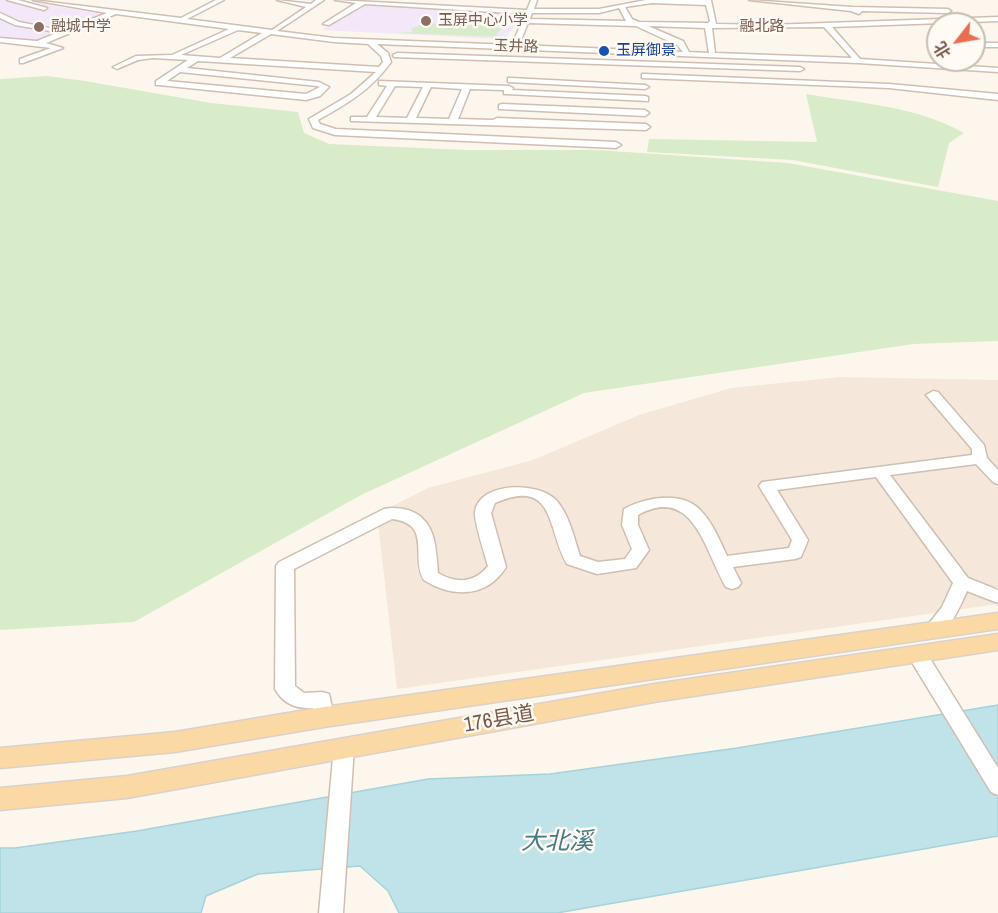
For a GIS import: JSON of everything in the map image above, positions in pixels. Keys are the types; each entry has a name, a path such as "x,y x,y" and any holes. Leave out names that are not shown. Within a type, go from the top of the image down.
{"main road":[{"name":"176县道","path":"0,758 175,742 324,717 998,621"},
{"name":"176县道","path":"0,799 127,787 654,693 998,642"}],"street":[{"path":"10,0 33,2 56,10"},
{"name":"玉井路","path":"58,0 314,38 858,60"},
{"path":"184,18 221,0"},
{"path":"280,0 312,6"},
{"path":"222,60 321,0"},
{"path":"338,0 530,11 599,11 634,2"},
{"path":"435,7 440,0"},
{"path":"457,8 463,0"},
{"path":"479,9 484,0"},
{"path":"504,10 508,0"},
{"path":"515,45 534,0"},
{"path":"605,0 708,1 714,22 708,27 712,52"},
{"path":"752,0 852,9 998,13"},
{"path":"0,11 33,2"},
{"name":"玉井路","path":"33,2 236,28 346,38 712,52 998,69"},
{"path":"327,24 363,2"},
{"path":"45,14 69,6"},
{"path":"621,6 633,22 680,43 686,51"},
{"path":"852,9 881,24"},
{"path":"599,11 600,24"},
{"path":"38,43 115,12"},
{"path":"0,15 14,23 56,30"},
{"name":"融北路","path":"525,21 600,24 633,22 708,27 827,26 998,19"},
{"path":"0,26 14,23"},
{"path":"827,26 858,60"},
{"path":"173,56 236,28"},
{"path":"0,31 11,36"},
{"path":"0,40 38,43 59,48 23,61"},
{"path":"371,42 385,55 386,72 358,95 313,119 316,126 335,132 616,145"},
{"path":"569,61 581,58 586,49"},
{"path":"586,49 585,58 595,62"},
{"path":"397,55 800,69"},
{"path":"117,67 136,58 173,56 445,76"},
{"path":"179,70 319,84 325,87 317,94 306,97 159,83 197,58"},
{"path":"496,126 518,59"},
{"path":"354,119 646,131 645,64"},
{"path":"645,76 889,86 998,97"},
{"path":"501,78 510,85 645,99"},
{"path":"265,93 281,80"},
{"path":"382,83 645,87"},
{"path":"370,119 393,83"},
{"path":"410,121 428,85"},
{"path":"452,122 467,86"},
{"path":"502,107 645,113"},
{"path":"933,395 980,448 980,459 998,479"},
{"path":"722,563 795,553 800,540 767,486 980,459"},
{"path":"879,471 962,582 998,597"},
{"path":"324,717 322,700 300,700 285,689 285,566 390,513 403,513 415,517 423,527 430,576 440,584 457,588 479,584 492,577 498,567 483,513 488,500 499,494 531,491 544,496 553,506 573,560 597,568 630,564 641,550 630,525 630,513 641,506 656,503 686,507 696,514 732,583"},
{"path":"933,630 949,610 962,582"},
{"path":"917,654 998,786"},
{"path":"331,913 344,747"}],"shaded area":[{"name":"融城中学","path":"0,0 22,0 107,15 39,42 0,39"},
{"name":"玉屏中心小学","path":"361,4 523,12 506,38 497,39 322,30"},
{"path":"840,377 998,380 998,604 397,689 377,514 428,488 533,460 639,415 731,388"}],"green space":[{"path":"423,23 490,25 501,29 496,35 503,37 395,33 413,32 411,29"},
{"path":"47,76 211,103 298,112 304,133 329,144 467,150 597,150 788,163 998,201 998,341 913,344 584,393 361,495 134,622 0,630 0,79"},
{"path":"806,94 907,111 946,124 964,133 949,143 938,187 792,160 647,152 649,139 817,142"}],"water":[{"name":"大北溪","path":"998,705 998,836 557,913 399,913 388,891 360,866 258,874 206,896 201,913 0,913 0,848 15,848 137,831 428,779 550,774 737,748"}],"place":[{"name":"玉屏中心小学","path":"426,21"},
{"name":"融城中学","path":"39,27"},
{"name":"玉屏御景","path":"604,51"}]}
